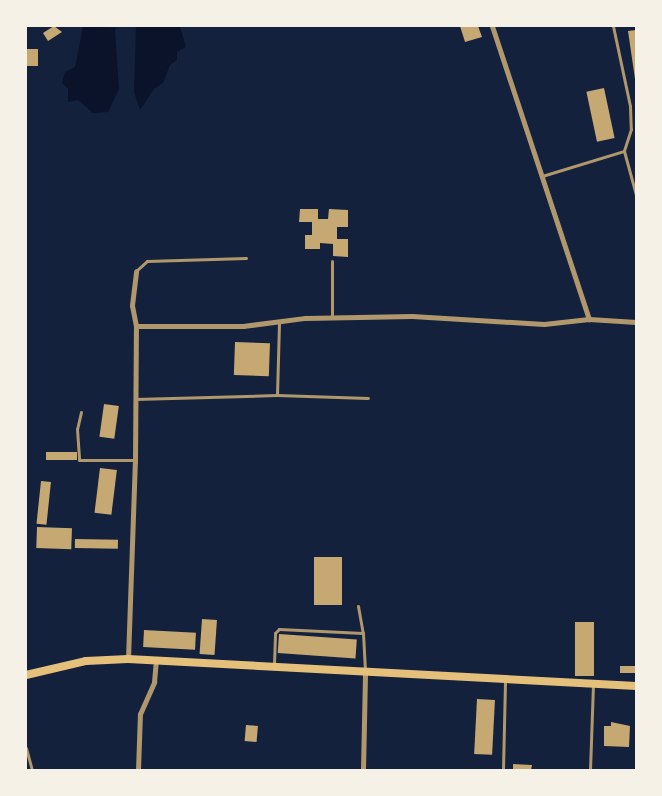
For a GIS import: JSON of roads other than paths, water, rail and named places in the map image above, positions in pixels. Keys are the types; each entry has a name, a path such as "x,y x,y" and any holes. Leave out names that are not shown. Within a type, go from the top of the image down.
{"main road":[{"path":"26,675 86,661 128,659 636,686"}],"street":[{"path":"492,26 589,319"},
{"path":"128,659 135,460 136,326 132,305 136,271"},
{"path":"136,326 243,326 279,321 412,316 544,324 589,319 636,322"},
{"path":"138,771 140,714 154,682 156,661"},
{"path":"363,771 365,671"}],"lane":[{"path":"613,26 631,113 624,151 636,195"},
{"path":"542,176 624,151"},
{"path":"136,271 147,261 246,258"},
{"path":"332,261 332,318"},
{"path":"277,395 279,321"},
{"path":"135,399 277,395 368,398"},
{"path":"81,412 77,429 79,460 135,460"},
{"path":"358,606 363,633 365,671"},
{"path":"274,666 275,633 279,629 363,633"},
{"path":"503,771 505,680"},
{"path":"590,771 593,685"},
{"path":"26,748 32,771"}],"water":[{"path":"83,26 119,28 115,29 119,89 108,112 93,113 78,100 68,102 68,89 62,83 65,72 75,67"},
{"path":"136,26 180,26 186,47 177,52 177,60 170,65 163,83 154,89 140,110 134,92"}]}
